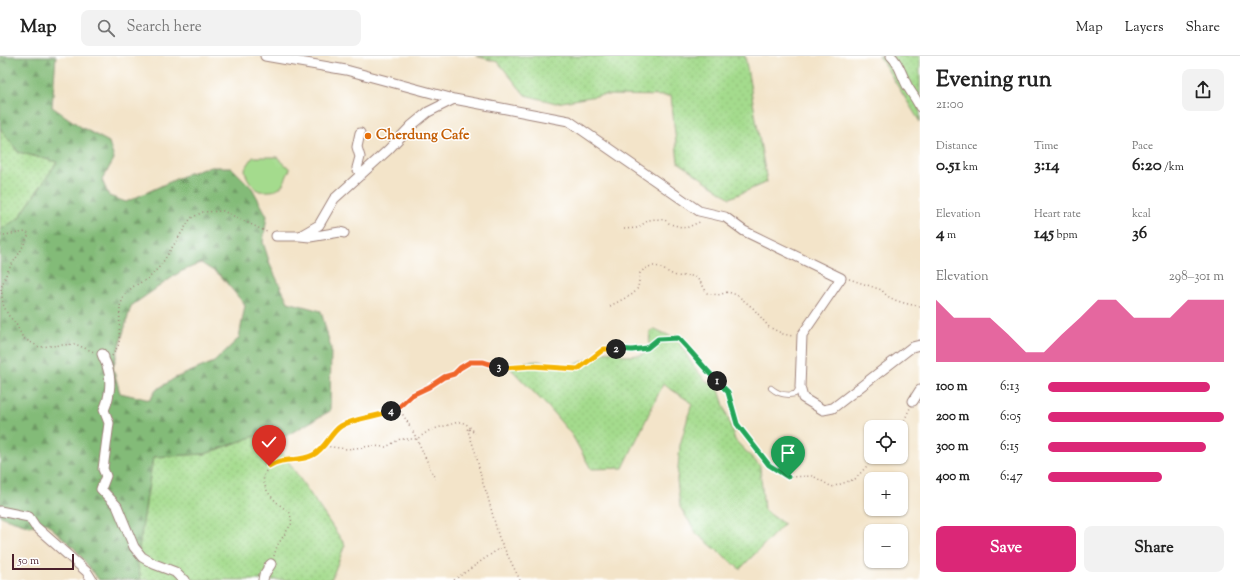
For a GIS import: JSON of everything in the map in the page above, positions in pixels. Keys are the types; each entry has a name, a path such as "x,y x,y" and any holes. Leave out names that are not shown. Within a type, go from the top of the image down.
{"street":[{"path":"265,56 346,70 454,99 569,121 699,211 725,217 744,231 841,278 802,335 800,387 803,398 823,410 833,408 912,347 920,345"},
{"path":"891,56 895,59 920,107"},
{"path":"300,236 319,225 334,199 388,150 420,117 454,99"},
{"path":"360,133 357,147 360,157 357,168 361,175"},
{"path":"276,236 310,237 340,232 344,233"},
{"path":"104,357 102,354 108,368 109,388 108,400 104,410 110,423 104,469 106,476 101,489 117,506 134,547 142,557 154,564 175,572 185,580"},
{"path":"913,401 920,390"},
{"path":"0,511 19,514 29,518 35,526 87,572 92,580"},
{"path":"263,580 264,575 272,564 268,567"}],"lane":[{"path":"770,388 776,392 788,396 795,394 800,387"}],"path":[{"path":"0,234 4,235 26,232 29,234 20,252 7,272 1,288 8,315 16,324 23,338 39,347 75,344 104,357 112,356 119,344 120,306 125,294 134,286 149,278 161,265 191,218 203,212 223,211 276,236"},
{"path":"624,229 637,228 649,220 656,219 665,220 670,224 686,228 701,221 706,221"},
{"path":"610,306 624,297 633,294 638,288 640,273 644,269 654,266 662,268 675,276 692,275 698,279 707,293 718,295 728,292 737,295 753,308 769,327 783,334 793,336 802,335"},
{"path":"841,278 854,280 882,290 883,293 894,299 911,305 920,306"},
{"path":"268,567 277,546 290,527 292,520 290,513 273,499 265,487 264,474 269,466 276,461 296,460 313,455 324,446 340,427 398,408 412,395 429,387 444,377 454,374 470,362 483,362 503,368 532,366 578,369 604,349 632,350 647,348 658,339 678,338 693,353 703,367 728,392 737,424 769,465 788,477 813,476 832,487 855,478 868,464"},
{"path":"904,420 913,401"},
{"path":"398,408 405,417 417,439 435,479"},
{"path":"324,446 347,450 372,446 386,447 400,439 417,439 430,430 459,422 466,424 475,434 467,428 476,454 482,481 496,528 520,580"},
{"path":"454,580 503,546"}],"green space":[{"path":"0,56 56,56 52,107 81,127 109,142 114,159 102,180 109,196 126,202 189,173 211,167 231,167 252,188 267,216 263,242 271,267 288,302 321,311 331,348 330,411 275,442 263,433 205,454 153,457 137,561 141,580 99,580 75,549 45,522 30,526 0,515 0,230 19,218 57,162 18,152 0,128","holes":["201,263 220,275 245,305 239,338 214,362 175,378 156,390 150,400 120,393 113,368 131,306 180,272"]},
{"path":"476,56 745,56 767,182 730,198 678,162 671,96 602,95 556,103 525,95 498,62"},
{"path":"879,56 920,56 920,122"},
{"path":"0,128 18,152 57,162 19,218 0,230"},
{"path":"253,157 277,157 290,169 280,188 272,191 259,191 251,184 246,176 245,169"},
{"path":"655,329 672,337 679,343 694,367 706,381 719,390 735,440 760,466 764,510 784,524 740,569 697,534 680,507 677,480 680,445 692,403 663,384 623,468 591,469 572,435 550,409 506,364 538,361 570,367 604,352 616,351 624,356 641,355 649,350 650,331"},
{"path":"263,433 275,442 345,545 331,580 141,580 137,561 153,457 205,454"}],"place":[{"name":"Cherdung Cafe","path":"368,136"}],"route":[{"path":"269,466 276,461 296,460 313,455 324,446 340,427 398,408 412,395 429,387 444,377 454,374 465,364 470,362 483,362 503,368 532,366 578,369 604,349 632,350 647,348 658,339 678,338 693,353 703,367 728,392 737,424 769,465 788,477"}]}
